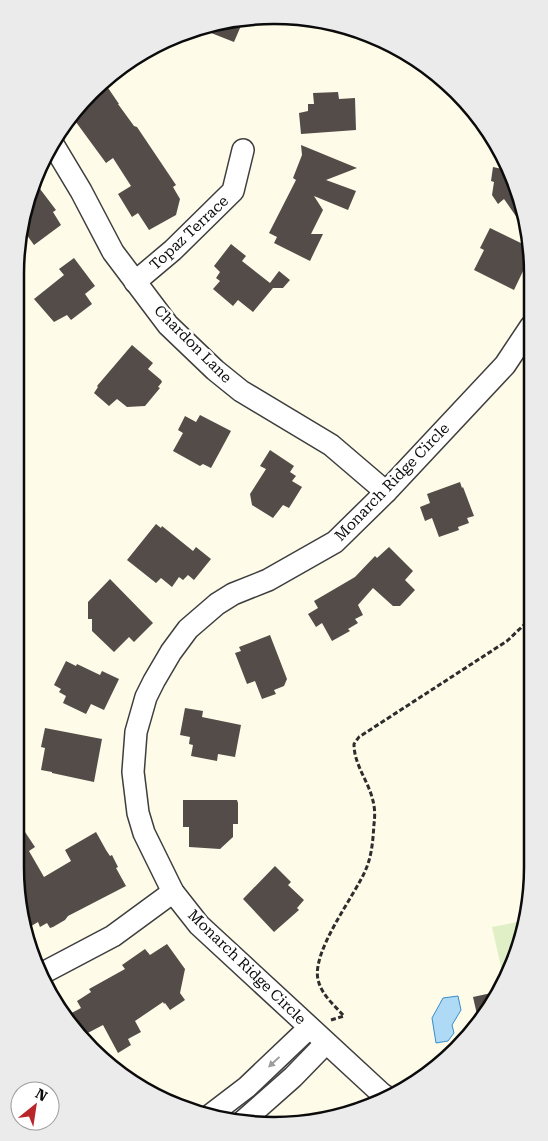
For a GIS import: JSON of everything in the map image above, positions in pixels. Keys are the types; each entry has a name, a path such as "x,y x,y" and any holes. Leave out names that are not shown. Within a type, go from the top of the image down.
{"street":[{"name":"Chardon Lane","path":"56,150 78,185 113,252 168,325 215,370 241,391 331,445 386,492"},
{"name":"Topaz Terrace","path":"135,282 173,250 233,191 243,150"},
{"name":"Monarch Ridge Circle","path":"381,1093 199,925 172,892 144,833 138,813 134,785 133,751 136,732 142,710 154,681 179,640 202,616 233,594 268,580 335,542 386,492 505,365 524,336"},
{"path":"47,971 114,936 172,892"},
{"path":"217,1110 247,1088 309,1028"},
{"path":"249,1116 293,1077 326,1044"}],"path":[{"path":"309,1028 344,1016 329,1000 318,983 316,970 330,932 367,868 373,839 374,802 357,761 354,744 359,737 507,641 524,625"}],"green space":[{"path":"518,922 502,970 492,927"}],"water":[{"path":"458,996 461,1010 452,1025 454,1033 448,1041 436,1043 432,1018 443,998"}],"building":[{"path":"241,26 234,42 209,32"},
{"path":"108,87 176,185 173,187 180,199 176,215 149,230 138,213 132,217 118,194 131,186 113,158 106,163 76,121"},
{"path":"338,92 339,99 355,98 356,130 301,134 299,113 308,111 308,104 314,104 313,93"},
{"path":"301,145 357,168 326,180 356,191 348,210 314,196 323,210 311,234 323,234 310,261 274,243 277,237 269,233 296,180 293,178 302,155"},
{"path":"493,167 501,169 511,194 518,219 504,199 498,204 492,195 494,182 491,181"},
{"path":"39,188 56,210 53,212 61,225 34,245 27,235 32,209"},
{"path":"490,228 522,244 524,269 514,290 474,270 484,250 480,248"},
{"path":"231,244 246,256 242,261 270,283 279,271 290,280 283,288 273,288 253,312 238,300 233,306 213,289 220,281 216,278 220,272 214,266"},
{"path":"74,258 95,286 85,294 92,304 71,320 67,315 54,322 34,299 64,275 59,269"},
{"path":"132,345 153,363 148,369 161,380 162,382 158,387 160,388 145,406 127,407 117,399 109,406 94,393 97,386"},
{"path":"200,415 231,431 211,468 203,464 200,466 173,451 183,433 178,430 185,416 196,422"},
{"path":"270,450 294,466 290,472 296,476 292,481 302,487 289,508 283,505 273,518 252,505 250,494 266,469 260,466"},
{"path":"460,482 474,516 467,518 469,523 458,527 459,530 439,537 432,518 425,521 420,507 430,503 427,494"},
{"path":"156,524 161,528 162,526 193,551 196,547 211,559 194,580 188,575 183,580 179,577 172,587 161,578 156,583 127,560"},
{"path":"389,547 413,571 405,580 415,590 400,606 393,606 373,588 358,605 363,615 355,619 358,623 348,629 350,631 332,641 322,623 316,627 308,614 318,608 314,601 355,577 375,556 377,558"},
{"path":"110,579 153,623 134,642 129,637 114,652 92,631 92,619 88,619 88,602"},
{"path":"270,635 287,679 284,686 274,690 276,694 262,699 255,681 247,684 235,653 241,651 239,647"},
{"path":"66,661 100,675 102,671 119,679 104,710 91,704 86,714 63,703 66,696 59,692 61,689 54,685"},
{"path":"185,708 203,711 202,717 241,725 235,757 218,754 217,761 191,756 193,745 189,744 190,737 180,735"},
{"path":"45,728 102,739 94,782 41,770 45,748 41,747"},
{"path":"183,800 237,800 238,824 233,824 233,837 220,849 189,847 189,827 183,827"},
{"path":"24,830 35,847 29,851 44,877 71,861 65,850 96,832 110,856 112,855 118,867 116,868 126,886 68,916 53,927 50,928 47,923 40,927 38,922 31,926 26,900 24,883"},
{"path":"275,866 291,882 288,885 304,900 297,908 299,910 274,932 243,899"},
{"path":"167,944 185,969 180,993 185,1000 170,1010 163,1002 135,1021 141,1032 128,1039 131,1045 118,1053 103,1025 87,1033 71,1013 81,1008 77,1001 91,992 89,989 125,969 122,965 145,949 150,955"},
{"path":"490,993 477,1014 473,997"}]}
